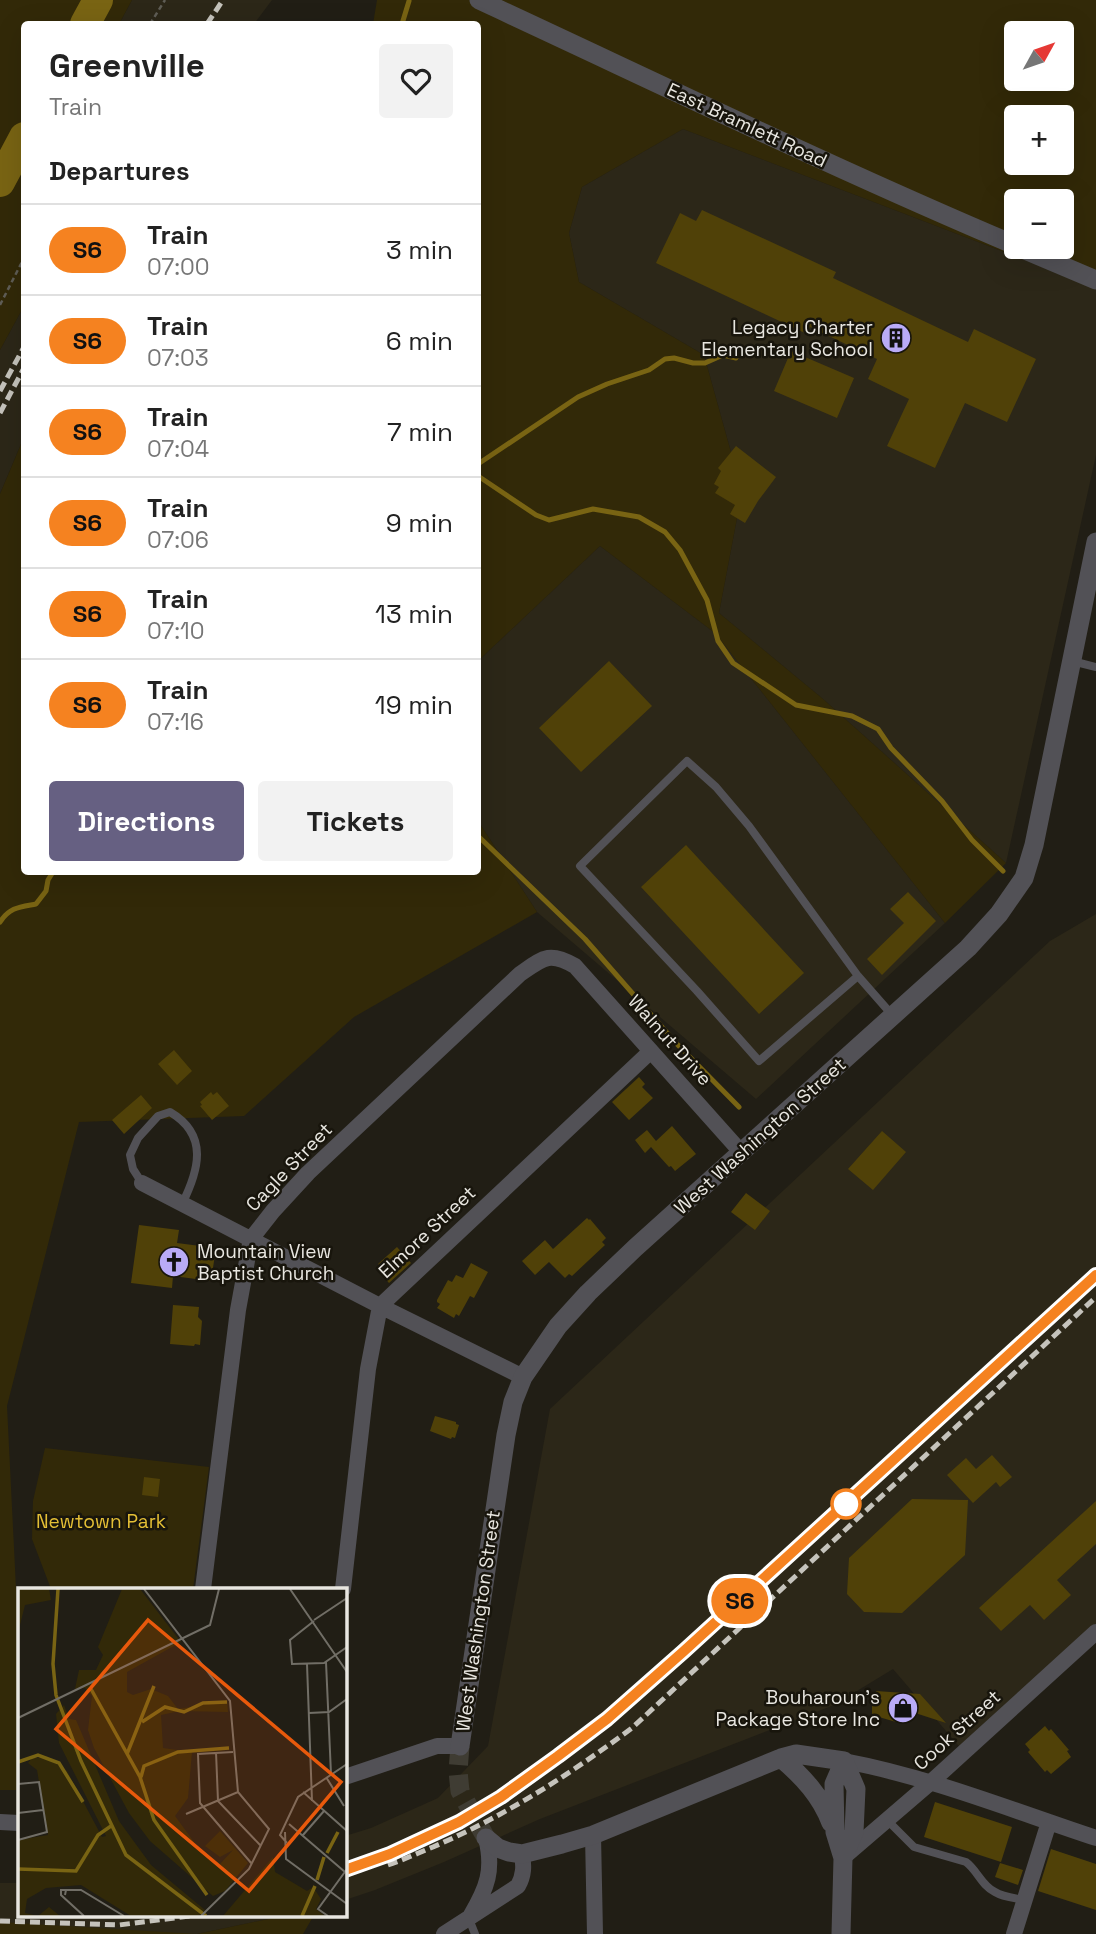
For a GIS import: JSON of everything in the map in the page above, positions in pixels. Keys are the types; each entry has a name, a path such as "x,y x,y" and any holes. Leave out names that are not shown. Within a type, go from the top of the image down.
{"street":[{"name":"East Bramlett Road","path":"480,0 629,71 1004,241"},
{"name":"East Bramlett Road","path":"1046,259 1096,280"},
{"name":"West Washington Street","path":"460,1746 506,1435 513,1402 523,1377 558,1326 588,1293 968,947 999,914 1024,878 1034,845 1096,542"},
{"name":"Cagle Street","path":"203,1588 238,1310 251,1239 307,1173 520,974 543,958 564,960"},
{"name":"Walnut Drive","path":"564,960 575,966 741,1152"},
{"name":"Elmore Street","path":"343,1588 368,1369 380,1306 651,1051"},
{"path":"142,1183 523,1377"},
{"name":"Cook Street","path":"843,1858 1096,1632"},
{"path":"346,1777 437,1746 460,1746"},
{"path":"486,1838 498,1848 522,1854 593,1835 796,1754 878,1767 1096,1837"},
{"path":"781,1758 801,1775 824,1803 835,1832 843,1858 841,1934"},
{"path":"835,1832 834,1784 845,1761"},
{"path":"843,1858 854,1832 856,1789 845,1761"},
{"path":"0,1822 18,1823"},
{"path":"1014,1934 1049,1822"},
{"path":"593,1835 594,1934"},
{"path":"472,1926 483,1895 491,1858 486,1838"},
{"path":"444,1934 472,1926 518,1886 524,1866 522,1854"}],"lane":[{"path":"1070,661 1096,667"},
{"path":"858,976 758,1062 697,991 580,866 687,761 716,787 749,826 858,976 893,1016"},
{"path":"142,1183 133,1170 130,1154 138,1138 159,1116 170,1112 183,1119 190,1129 197,1152 197,1169 182,1204"},
{"path":"887,1820 914,1847 966,1862 994,1892 1024,1900"}],"path":[{"path":"152,21 165,0"},
{"path":"0,305 21,264"}],"shaded area":[{"path":"132,0 272,0 256,21 121,21"},
{"path":"683,129 1004,252 1004,259 1023,259 1096,287 1096,455 1006,863 823,699 719,613 742,492 704,355 579,282 569,233 582,187"},
{"path":"21,312 21,444 0,494 0,350"},
{"path":"600,546 715,633 945,923 756,1099 537,912 481,826 481,658"},
{"path":"1096,914 1096,1629 964,1752 893,1669 834,1705 540,1819 444,1862 346,1900 346,1836 371,1828 438,1798 488,1746 550,1409 1050,941"},
{"path":"0,1883 18,1883 18,1916 282,1916 197,1934 0,1934"}],"green space":[{"path":"0,0 132,0 121,21 21,21 21,312 0,350"},
{"path":"377,0 1096,0 1096,287 1023,259 1074,259 1074,189 1004,189 1004,252 683,129 582,187 569,233 579,282 704,355 742,492 719,613 823,699 1006,863 945,923 715,633 600,546 481,658 481,21 374,21"},
{"path":"21,444 21,875 481,875 481,826 537,912 354,1017 244,1116 79,1122 7,1406 18,1629 18,1790 0,1790 0,494"},
{"name":"Newtown Park","path":"45,1448 209,1467 193,1588 51,1588 32,1539 33,1501"},
{"path":"282,1916 313,1916 303,1934 197,1934"},
{"path":"0,1922 197,1934 0,1934"}],"building":[{"name":"Legacy Charter Elementary School","path":"702,210 836,272 833,278 968,342 974,329 1036,359 1007,422 965,403 935,468 887,446 909,399 868,379 877,359 810,327 807,334 656,263 680,213 696,221"},
{"path":"791,351 854,378 837,418 774,391"},
{"path":"736,446 776,477 745,523 730,514 735,505 715,493 719,487 714,484 721,471 718,468"},
{"path":"609,661 652,706 581,772 539,728"},
{"path":"686,845 804,973 759,1014 641,887"},
{"path":"908,892 936,921 882,975 867,959 904,923 890,909"},
{"path":"174,1050 192,1071 177,1085 158,1064"},
{"path":"639,1077 645,1084 642,1087 653,1098 629,1120 612,1102"},
{"path":"211,1092 213,1095 217,1092 229,1106 212,1120 200,1106 200,1102"},
{"path":"141,1095 152,1108 124,1134 112,1120"},
{"path":"672,1126 696,1154 675,1171 651,1147 645,1153 635,1140 647,1130 656,1141"},
{"path":"882,1131 906,1152 873,1190 848,1169"},
{"path":"746,1193 770,1211 755,1230 731,1212"},
{"path":"587,1218 606,1238 602,1242 605,1245 572,1276 569,1274 565,1278 549,1262 535,1275 522,1261 545,1240 553,1249"},
{"name":"Mountain View Baptist Church","path":"139,1225 179,1230 177,1243 216,1248 211,1281 173,1276 172,1288 131,1283"},
{"path":"397,1247 411,1263 389,1283 377,1269 380,1266 378,1264"},
{"path":"471,1263 488,1272 474,1298 470,1296 459,1316 456,1314 454,1318 437,1308 440,1304 437,1300 448,1280 452,1282 456,1275 463,1278"},
{"path":"173,1305 199,1307 198,1317 202,1321 200,1345 170,1344"},
{"path":"435,1416 459,1425 455,1438 430,1431"},
{"path":"992,1455 1012,1477 1000,1487 996,1482 973,1503 947,1475 966,1458 976,1469"},
{"path":"144,1477 160,1479 158,1497 142,1495"},
{"path":"912,1499 968,1500 965,1555 902,1613 864,1612 847,1594 849,1558"},
{"path":"1096,1501 1096,1544 1057,1580 1071,1595 1044,1620 1030,1605 1001,1631 979,1608"},
{"name":"Bouharoun's Package Store Inc","path":"876,1691 920,1694 946,1723 909,1711 896,1722 872,1715"},
{"path":"1045,1726 1049,1731 1051,1729 1069,1750 1067,1751 1071,1757 1051,1774 1047,1770 1045,1772 1028,1752 1030,1750 1025,1744"},
{"path":"935,1802 1012,1827 1001,1862 924,1837"},
{"path":"1051,1849 1096,1864 1096,1910 1038,1891"},
{"path":"1000,1863 1023,1870 1018,1885 995,1877"}],"waterway":[{"path":"87,21 98,0"},
{"path":"403,21 409,1"},
{"path":"0,182 21,143"},
{"path":"481,462 578,397 649,370 665,359 705,363 723,355 736,358"},
{"path":"481,478 536,515 549,520 593,509 639,517 665,532 680,550 707,600 718,641 733,663 796,705 852,716 878,729 891,748 1003,871"},
{"path":"481,839 585,939 675,1042 739,1107"},
{"path":"0,922 12,911 36,904 46,891 51,875"}],"tunnel":[{"path":"460,1746 460,1791 486,1838"}],"railway":[{"path":"209,21 223,0"},
{"path":"0,391 21,352"},
{"path":"0,413 21,374"},
{"path":"346,1870 448,1828 508,1792 594,1729 676,1659 1096,1276"},
{"path":"388,1865 460,1835 511,1808 632,1728 1096,1297"},
{"path":"0,1921 119,1925 190,1916"}],"train":[{"name":"S6","path":"346,1870 390,1854 459,1822 501,1797 607,1719 1096,1275"}],"place":[{"name":"Legacy Charter Elementary School","path":"896,338"},
{"name":"Mountain View Baptist Church","path":"174,1262"},
{"name":"Bouharoun's Package Store Inc","path":"903,1708"}]}
